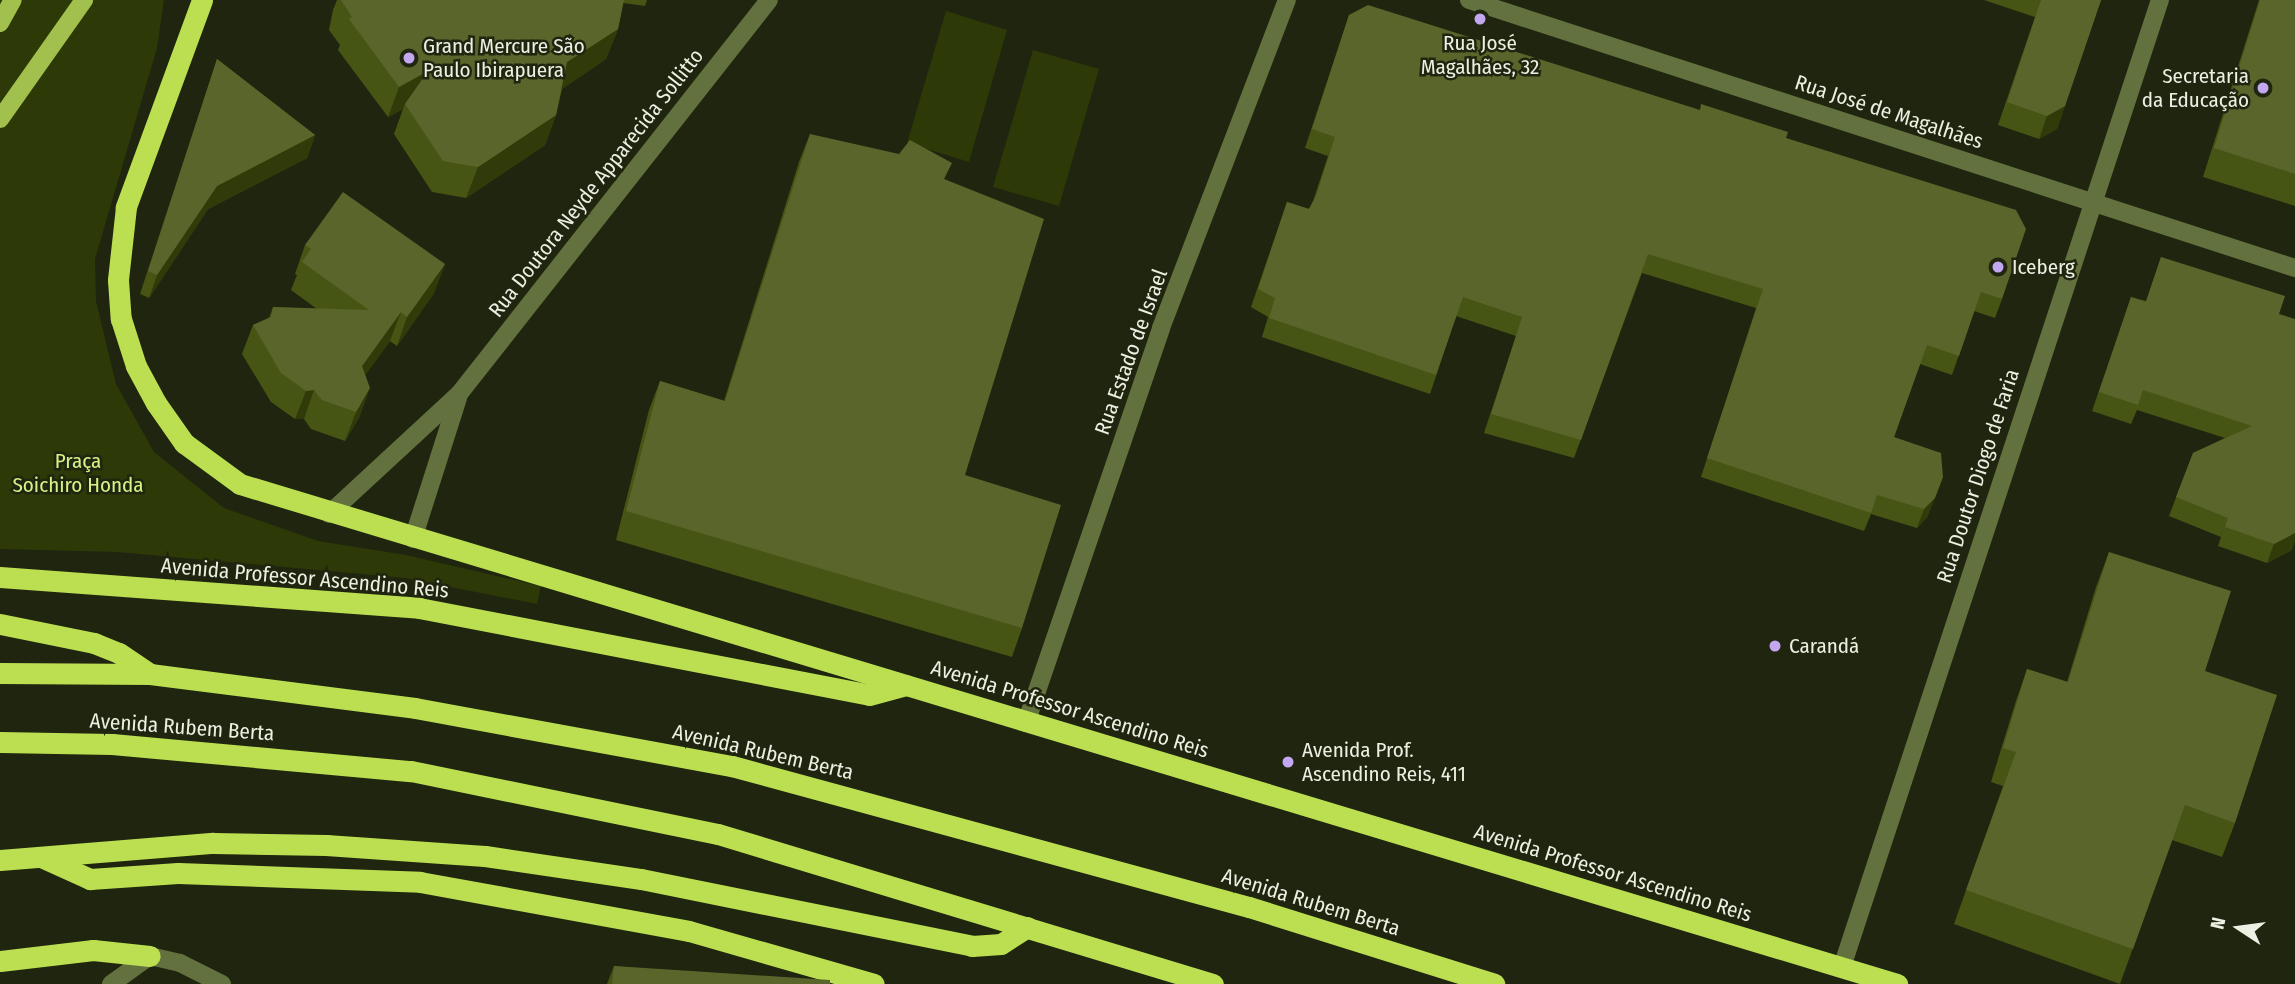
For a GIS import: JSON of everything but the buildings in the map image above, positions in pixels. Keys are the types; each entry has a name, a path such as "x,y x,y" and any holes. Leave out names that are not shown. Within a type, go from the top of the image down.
{"highway":[{"path":"202,0 126,207 119,241 121,319 136,366 184,443 240,484 329,514 908,685"},
{"name":"Avenida Professor Ascendino Reis","path":"0,577 419,608 869,695 908,685 1026,723 1897,984"},
{"path":"0,624 94,643 119,653 150,674"},
{"name":"Avenida Rubem Berta","path":"0,673 150,674 415,708 732,766 1249,907 1494,984"},
{"name":"Avenida Rubem Berta","path":"0,742 112,744 411,771 718,834 1213,984"},
{"path":"0,860 213,843 485,856 641,879 972,946 1001,944 1027,927"},
{"path":"39,857 90,879 239,873 433,884 689,931 874,984"},
{"path":"0,961 93,950 150,956"}],"main road":[{"path":"0,23 13,0"},
{"path":"0,120 83,0"}],"street":[{"name":"Rua Doutora Neyde Apparecida Sollitto","path":"459,394 769,0"},
{"name":"Rua Estado de Israel","path":"1026,723 1161,328 1287,0"},
{"name":"Rua José de Magalhães","path":"1469,0 2295,268"},
{"name":"Rua Doutor Diogo de Faria","path":"1842,967 2091,202 2160,0"},
{"path":"329,514 459,394"},
{"path":"413,539 459,394"},
{"path":"111,984 150,956 180,963 222,984"}],"green space":[{"name":"Praça Soichiro Honda","path":"0,0 164,0 157,48 95,259 96,301 116,384 154,452 224,508 318,541 406,555 541,586 537,604 405,578 117,552 0,549"},
{"path":"946,11 1007,30 969,162 907,143"},
{"path":"1033,50 1099,69 1059,206 993,187"}],"place":[{"name":"Rua José Magalhães, 32","path":"1480,19"},
{"name":"Grand Mercure São Paulo Ibirapuera","path":"409,58"},
{"name":"Secretaria da Educação","path":"2263,88"},
{"name":"Iceberg","path":"1998,267"},
{"name":"Carandá","path":"1775,646"},
{"name":"Avenida Prof. Ascendino Reis, 411","path":"1288,762"}]}
